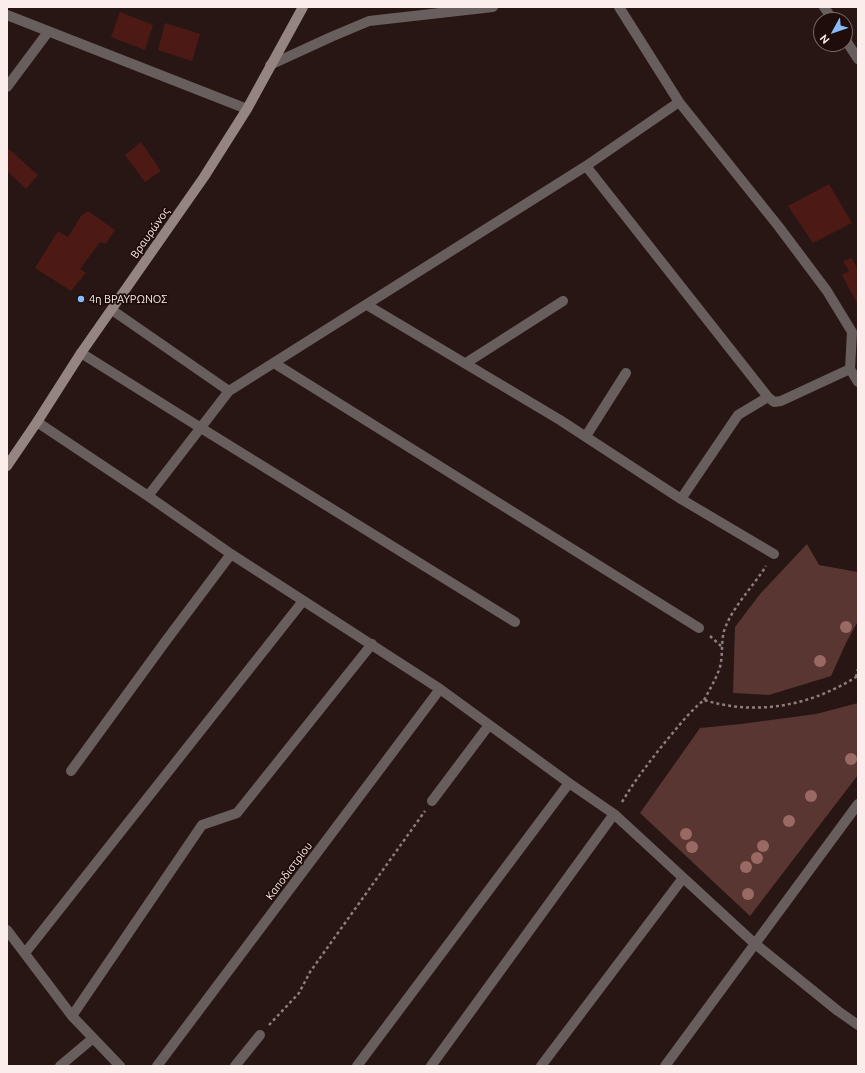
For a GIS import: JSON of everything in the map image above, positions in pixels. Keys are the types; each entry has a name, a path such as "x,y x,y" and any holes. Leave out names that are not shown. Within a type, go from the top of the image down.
{"main road":[{"name":"Βραυρώνος","path":"7,466 37,422 81,352 112,310 204,177 246,109 303,7"}],"street":[{"path":"270,65 331,37 369,22 493,7"},
{"path":"619,7 679,102 779,227 827,291 852,332 850,369 858,382"},
{"path":"7,15 246,109"},
{"path":"7,87 48,32"},
{"path":"148,496 229,391 586,166 679,102"},
{"path":"586,166 768,397 774,402 781,401 850,369"},
{"path":"466,363 563,300"},
{"path":"367,305 586,436 681,499 774,554"},
{"path":"112,310 229,391"},
{"path":"81,352 515,622"},
{"path":"274,363 699,628"},
{"path":"586,436 626,373"},
{"path":"681,499 738,415 768,397"},
{"path":"37,422 148,496 231,554 372,644 440,690 614,814 754,943 838,1011 858,1025"},
{"path":"71,771 231,554"},
{"path":"25,953 304,601"},
{"path":"72,1016 202,825 237,813 372,644"},
{"name":"Καποδιστρίου","path":"157,1066 440,690"},
{"path":"432,801 489,725"},
{"path":"357,1066 569,783"},
{"path":"664,1066 858,804"},
{"path":"431,1066 614,814"},
{"path":"541,1066 684,878"},
{"path":"7,930 72,1016 92,1039 120,1066"},
{"path":"234,1066 260,1035"},
{"path":"60,1066 92,1039"}],"path":[{"path":"614,814 642,771 677,728 704,700 713,684 720,666 721,646 727,624 733,612 774,554"},
{"path":"704,700 722,706 740,708 791,704 817,697 838,688 857,678 858,669"},
{"path":"260,1035 299,993 310,972 432,801"}],"shaded area":[{"path":"807,544 819,565 858,572 858,621 831,676 769,695 733,693 735,627 760,594"},
{"path":"858,703 858,775 750,916 640,813 700,728 816,714"}],"building":[{"path":"120,12 153,25 145,50 111,37"},
{"path":"165,23 200,34 192,61 158,50"},
{"path":"141,142 161,171 145,182 125,155"},
{"path":"9,149 38,175 26,189 7,171 7,151"},
{"path":"829,184 852,223 813,243 788,206"},
{"path":"88,211 115,230 106,244 100,242 80,269 86,273 71,291 35,268 58,231 68,237 81,216"},
{"path":"852,258 857,268 858,267 858,305 842,275 849,271 843,261"}],"place":[{"name":"4η ΒΡΑΥΡΩΝΟΣ","path":"81,299"}]}
